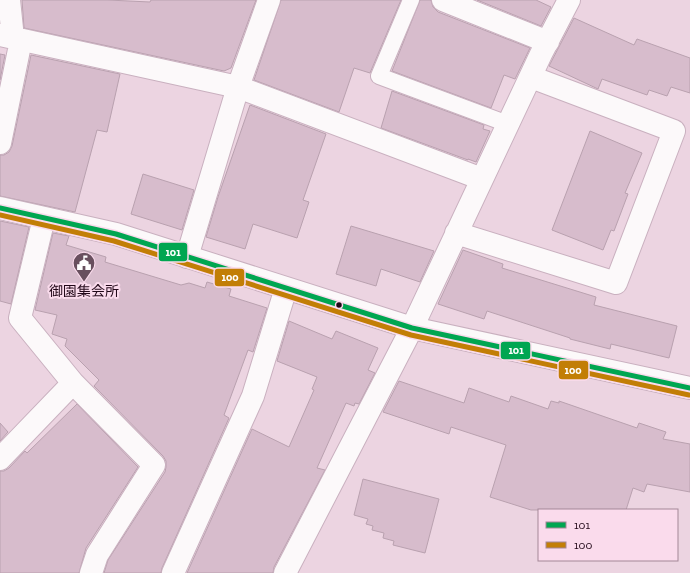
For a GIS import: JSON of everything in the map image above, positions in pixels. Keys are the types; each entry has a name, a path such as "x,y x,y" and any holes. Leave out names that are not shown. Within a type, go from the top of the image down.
{"street":[{"path":"0,143 11,38 9,0"},
{"path":"187,257 238,87 269,0"},
{"path":"443,0 548,42"},
{"path":"284,573 412,328 508,124 569,0"},
{"path":"11,38 238,87 482,179"},
{"path":"456,233 616,283 674,131 531,77"},
{"path":"0,208 116,234 412,328 690,388"},
{"path":"44,218 20,318 73,383 154,465 97,555 91,573"},
{"path":"173,573 253,396 286,288"},
{"path":"0,459 73,383"}],"lane":[{"path":"411,0 379,76 508,124"}],"building":[{"path":"22,0 108,0 150,2 151,0 256,0 231,68 224,71 24,28"},
{"path":"281,0 401,0 370,73 354,68 339,112 254,80"},
{"path":"420,0 431,0 433,7 438,12 530,48 515,79 504,75 491,108 392,71"},
{"path":"477,0 536,0 551,7 541,26"},
{"path":"574,18 634,45 637,39 690,58 690,93 671,87 667,96 649,90 647,95 602,79 598,89 549,66"},
{"path":"0,54 5,55 0,80"},
{"path":"31,55 120,74 107,132 97,130 75,212 0,196 0,155 4,155 9,152 12,146"},
{"path":"392,91 484,125 483,129 490,131 476,162 381,128"},
{"path":"250,105 326,134 303,200 309,202 297,238 253,224 245,249 206,237 218,197"},
{"path":"590,131 642,153 625,193 628,194 614,231 611,230 603,250 552,230"},
{"path":"143,174 194,190 182,230 131,214"},
{"path":"0,221 29,227 11,304 0,301"},
{"path":"351,226 434,251 420,282 381,269 376,286 336,274"},
{"path":"53,233 69,236 66,245 106,257 105,262 181,285 189,283 205,288 207,282 231,289 229,296 267,308 253,352 248,350 224,415 229,418 161,573 104,573 108,560 165,472 166,461 163,456 94,386 99,380 65,346 67,339 52,334 57,315 35,310"},
{"path":"463,250 503,264 502,268 596,297 594,305 677,326 669,358 611,344 610,349 570,339 487,311 484,319 438,304"},
{"path":"289,321 332,339 336,331 378,348 368,370 375,373 359,404 355,403 354,406 346,403 317,468 325,470 274,567 273,573 187,573 252,429 289,447 314,390 312,389 317,377 277,361"},
{"path":"399,381 464,403 469,388 509,402 511,396 548,409 551,401 559,403 559,401 637,428 639,423 666,432 663,439 690,444 690,492 647,484 644,492 633,488 626,509 531,510 490,497 506,445 451,427 449,434 383,412"},
{"path":"77,404 138,467 86,548 79,573 0,573 0,471 4,471 9,468 25,451 27,453"},
{"path":"0,423 8,432 0,441"},
{"path":"363,479 439,499 425,553 393,545 394,541 383,538 384,533 372,530 373,526 366,524 368,519 354,515"}],"transit line":[{"name":"101","path":"0,208 116,234 412,328 690,388"},
{"name":"100","path":"0,215 114,241 411,335 689,395"}],"place":[{"name":"御園集会所","path":"84,282"}]}
